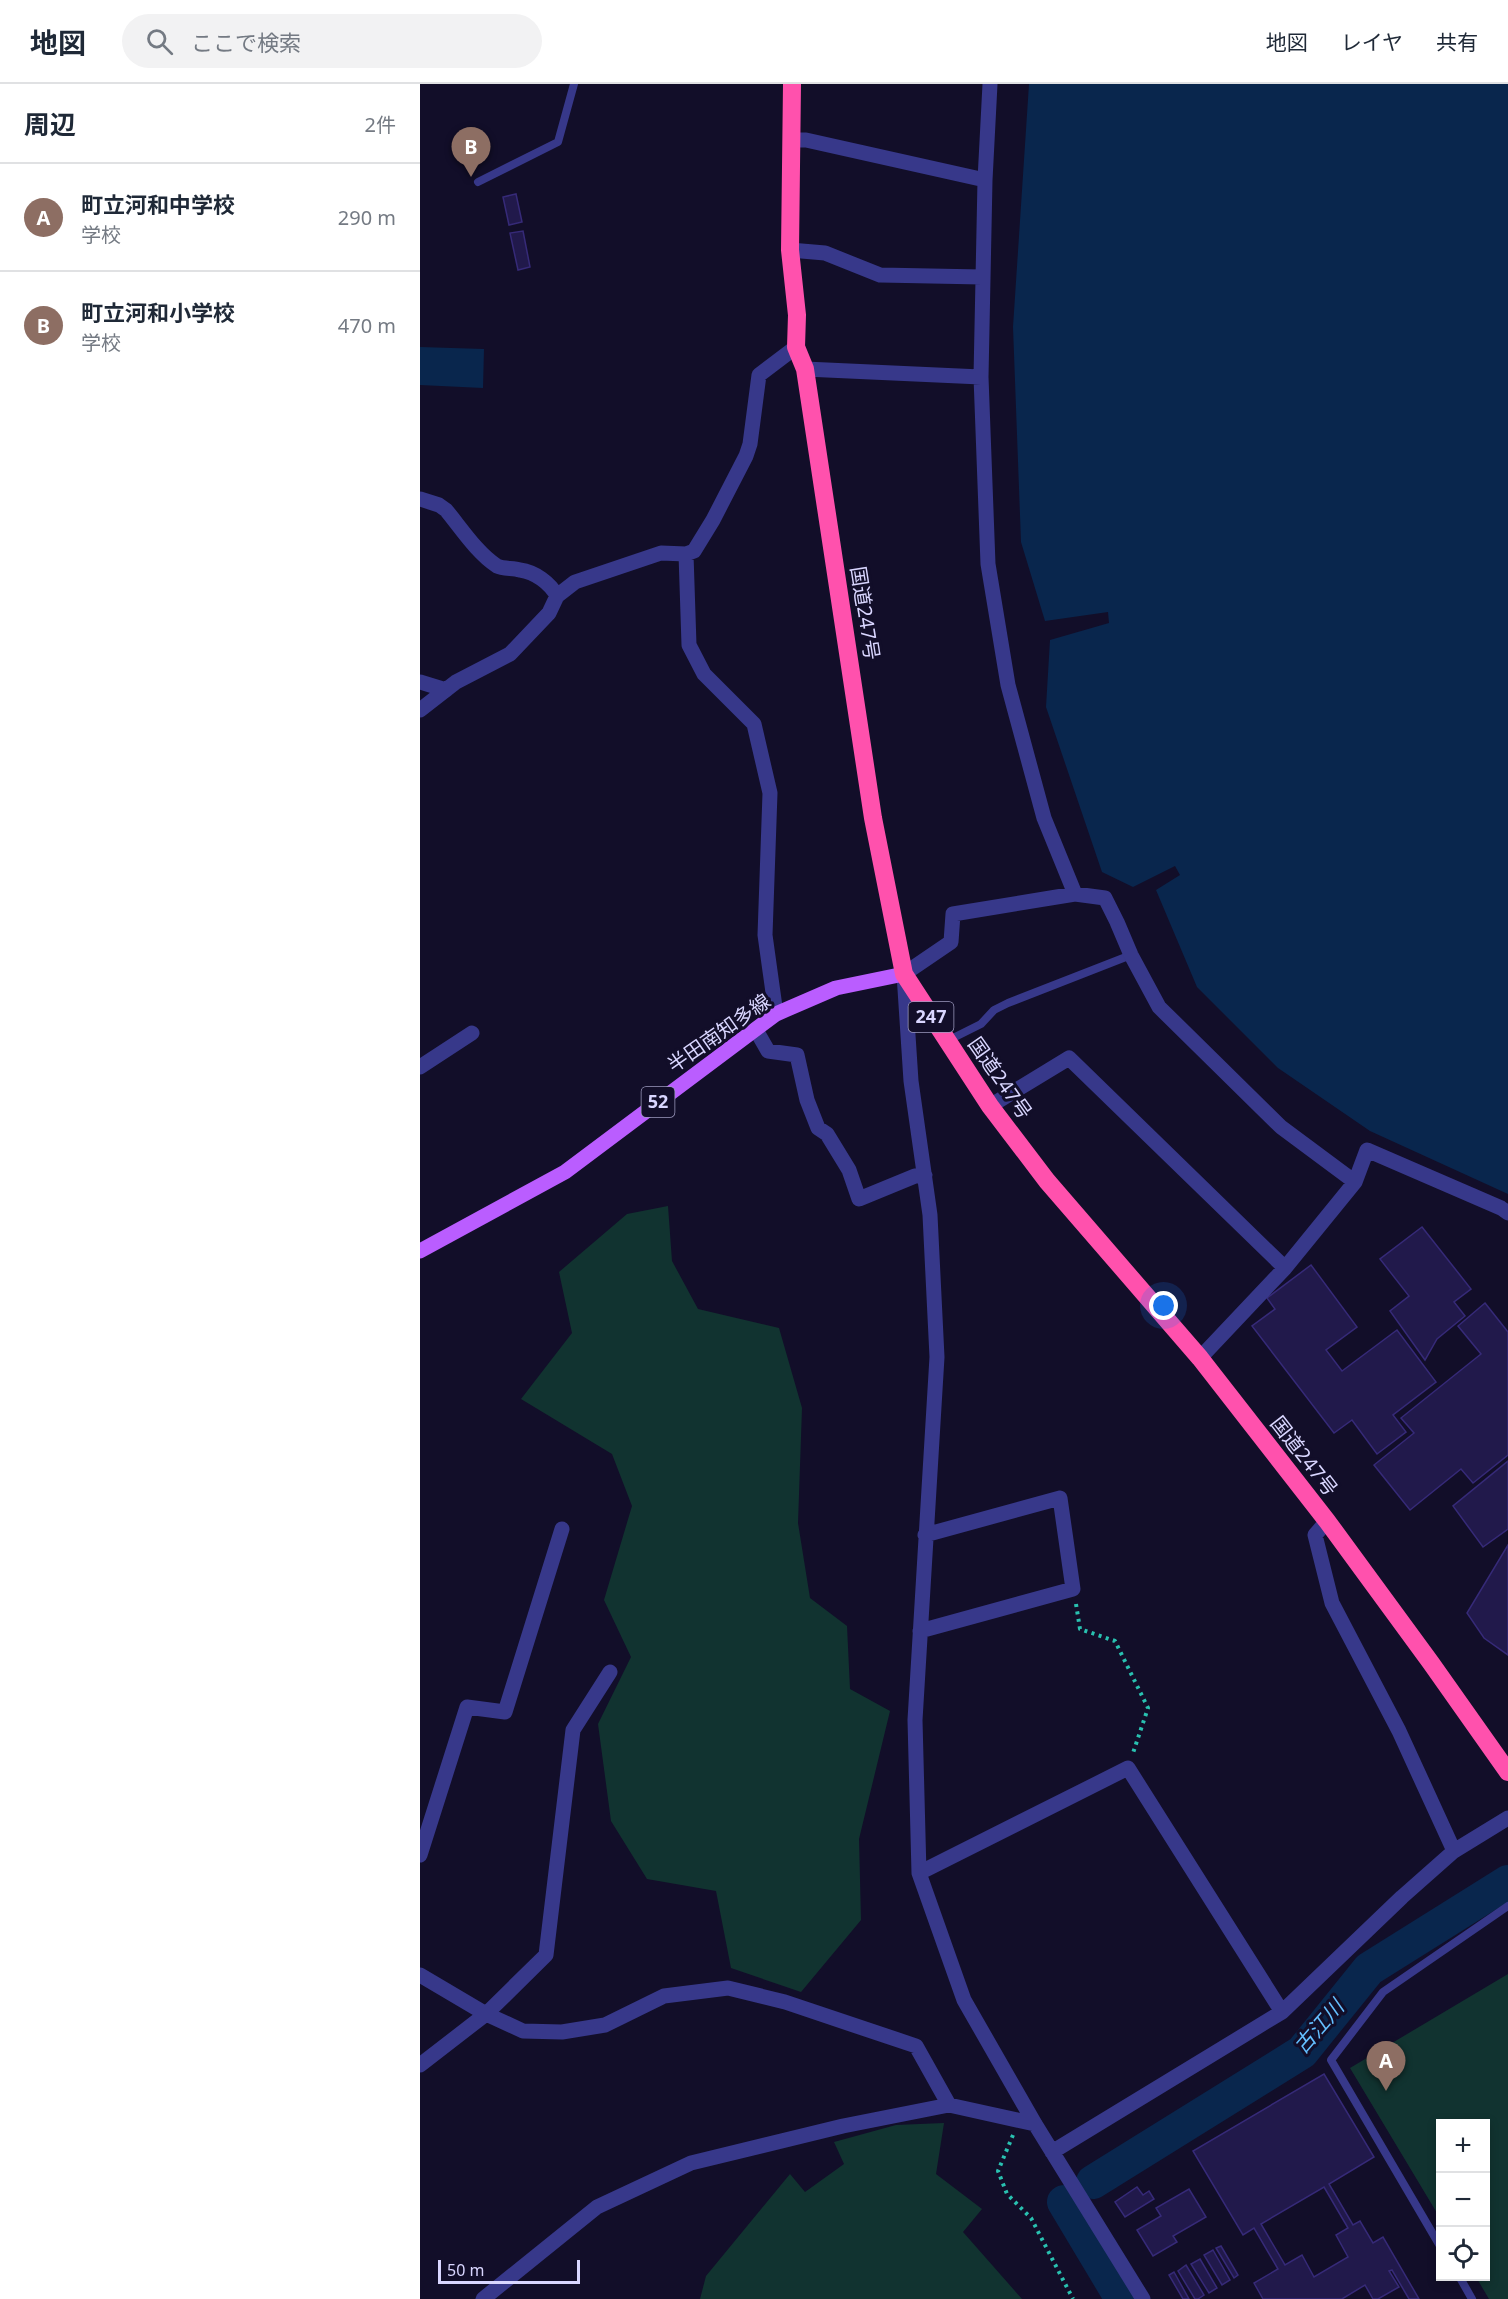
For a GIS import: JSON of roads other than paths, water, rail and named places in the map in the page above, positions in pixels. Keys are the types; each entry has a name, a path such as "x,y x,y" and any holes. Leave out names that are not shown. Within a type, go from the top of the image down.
{"highway":[{"name":"国道247号","path":"792,84 790,250 797,315 796,347 805,369 873,818 904,974 990,1106 1047,1181 1200,1358 1327,1521 1508,1772"}],"main road":[{"name":"半田南知多線","path":"420,1251 565,1172 776,1014 836,988 904,974"}],"street":[{"path":"990,84 982,277 981,377 988,564 1008,685 1044,818 1075,894"},
{"path":"792,140 806,140 985,180"},
{"path":"790,250 825,253 880,275 982,277"},
{"path":"420,710 456,682 510,654 549,613 557,596 575,582 661,553 686,554 694,551 714,520 746,456 750,444 759,375 796,347"},
{"path":"805,369 981,377"},
{"path":"420,500 439,505 446,510 485,555 499,567 523,570 540,578 553,589 557,596"},
{"path":"686,554 689,645 704,674 754,724 770,793 765,935 776,1014"},
{"path":"420,682 446,690"},
{"path":"1143,2299 1035,2124 964,2000 919,1873 915,1720 937,1358 930,1215 912,1081 904,974 951,942 954,914 1075,894 1105,898 1131,955 1159,1007 1281,1127 1355,1182"},
{"path":"756,1030 768,1051 797,1055 807,1100 818,1128 827,1134 849,1170 859,1199 915,1176 925,1175"},
{"path":"420,1067 472,1033"},
{"path":"990,1106 1069,1058 1285,1268"},
{"path":"1200,1358 1285,1268 1355,1182 1367,1150 1508,1213"},
{"path":"920,1631 1073,1589 1060,1498 925,1535"},
{"path":"1327,1521 1315,1535 1332,1603 1399,1731 1454,1851"},
{"path":"420,1855 467,1707 505,1712 562,1529"},
{"path":"420,2065 486,2014 546,1955 573,1730 610,1672"},
{"path":"919,1873 1128,1768 1282,2012"},
{"path":"1052,2152 1282,2012 1454,1851 1508,1818"},
{"path":"420,1976 486,2014 522,2031 562,2032 605,2025 664,1996 728,1988 785,2002 916,2046 949,2105"},
{"path":"483,2299 597,2207 691,2163 843,2126 949,2105 1035,2124"}],"lane":[{"path":"478,182 558,142 574,84"},
{"path":"946,1041 981,1024 994,1010 1008,1003 1131,955"},
{"path":"1436,2239 1331,2060 1383,1992 1508,1906"},
{"path":"1461,2281 1472,2299"}],"water":[{"path":"1029,84 1508,84 1508,1194 1370,1131 1278,1068 1197,987 1156,890 1180,875 1175,866 1133,887 1102,872 1046,707 1050,640 1109,623 1108,612 1045,621 1021,542 1013,327"},
{"path":"420,347 484,349 483,388 420,385"}],"waterway":[{"name":"古江川","path":"1093,2182 1302,2052 1369,1969 1508,1882"},
{"name":"古江川","path":"1064,2202 1122,2299"}],"place":[{"name":"町立河和小学校","path":"471,177"},
{"name":"町立河和中学校","path":"1386,2091"}]}
